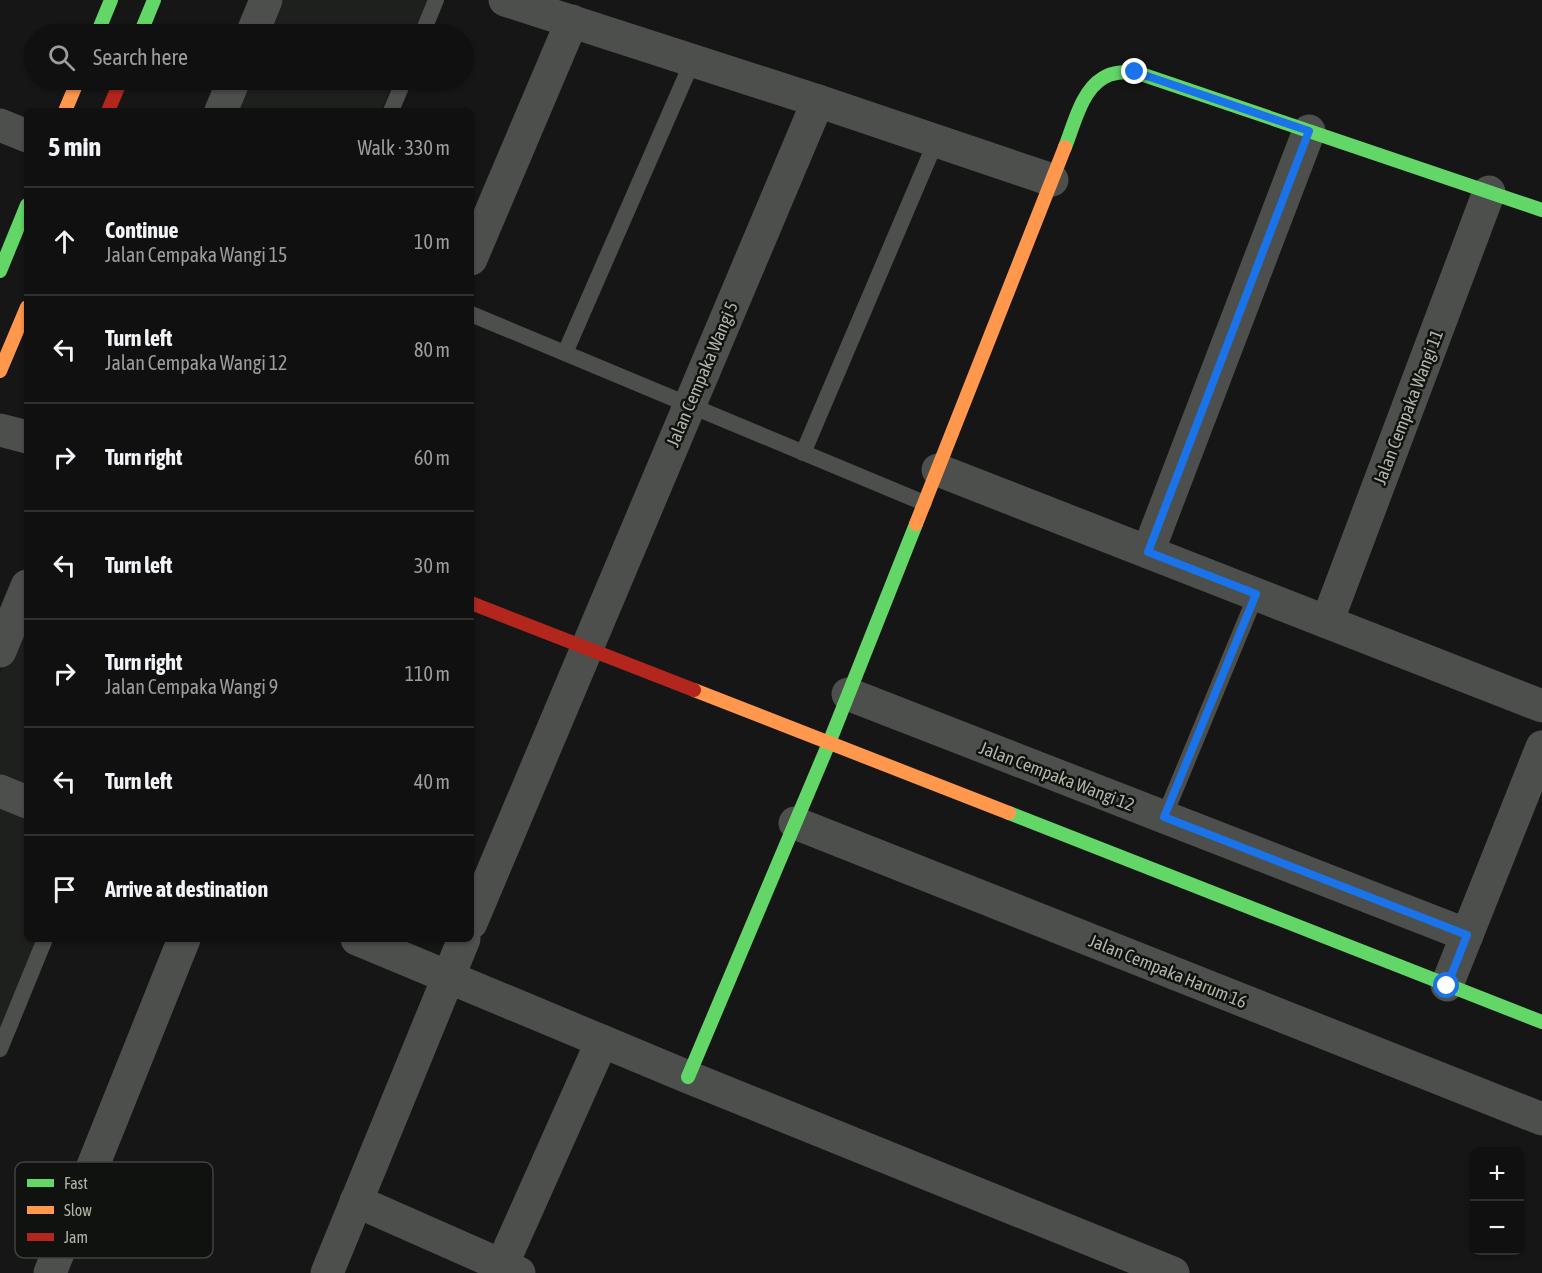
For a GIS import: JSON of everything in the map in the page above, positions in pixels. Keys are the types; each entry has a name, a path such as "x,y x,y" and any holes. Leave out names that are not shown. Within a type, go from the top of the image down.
{"main road":[{"path":"101,24 111,0"},
{"path":"144,24 154,0"},
{"path":"688,1077 829,742 1082,104 1100,77 1107,74 1135,72 1542,210"},
{"path":"66,108 74,90"},
{"path":"109,108 117,90"},
{"path":"0,271 7,234 24,209"},
{"path":"0,372 24,314"},
{"path":"474,604 1542,1022"}],"street":[{"path":"256,24 266,0"},
{"path":"505,0 818,101 1052,180"},
{"path":"474,252 572,21"},
{"path":"222,108 230,90"},
{"name":"Jalan Cempaka Wangi 5","path":"474,916 818,101"},
{"path":"0,124 24,135"},
{"path":"1148,552 1309,131"},
{"name":"Jalan Cempaka Wangi 11","path":"1327,622 1489,192"},
{"path":"0,430 24,436"},
{"path":"938,470 1542,706"},
{"path":"0,651 24,593"},
{"name":"Jalan Cempaka Wangi 12","path":"848,694 1467,935"},
{"path":"1447,986 1542,747"},
{"path":"0,791 24,801"},
{"name":"Jalan Cempaka Harum 16","path":"795,823 1542,1119"},
{"path":"95,1162 183,942"},
{"path":"364,942 688,1077 1173,1273"},
{"path":"327,1273 463,942"},
{"path":"356,1201 511,1269 602,1041"},
{"path":"50,1273 56,1258"}],"lane":[{"path":"426,24 436,0"},
{"path":"565,353 693,60"},
{"path":"392,108 400,90"},
{"path":"803,453 936,141"},
{"path":"474,315 924,503"},
{"path":"1164,817 1256,594"},
{"path":"0,1049 44,942"}],"shaded area":[{"path":"275,0 427,0 417,24 265,24"},
{"path":"238,90 390,90 382,108 231,108"},
{"path":"24,613 24,942 38,942 0,1033 0,672"}],"traffic: fast":[{"path":"101,24 111,0"},
{"path":"144,24 154,0"},
{"path":"1065,147 1079,109 1095,84 1110,75 1135,72 1542,210"},
{"path":"0,271 24,212"},
{"path":"688,1077 829,743 916,524"},
{"path":"1009,813 1542,1022"}],"traffic: slow":[{"path":"66,108 74,90"},
{"path":"916,524 1065,147"},
{"path":"0,371 24,314"},
{"path":"694,690 1009,813"}],"traffic: jam":[{"path":"109,108 117,90"},
{"path":"474,604 694,690"}],"route":[{"path":"1135,72 1309,131 1148,552 1256,594 1164,817 1467,935 1447,986"}]}
